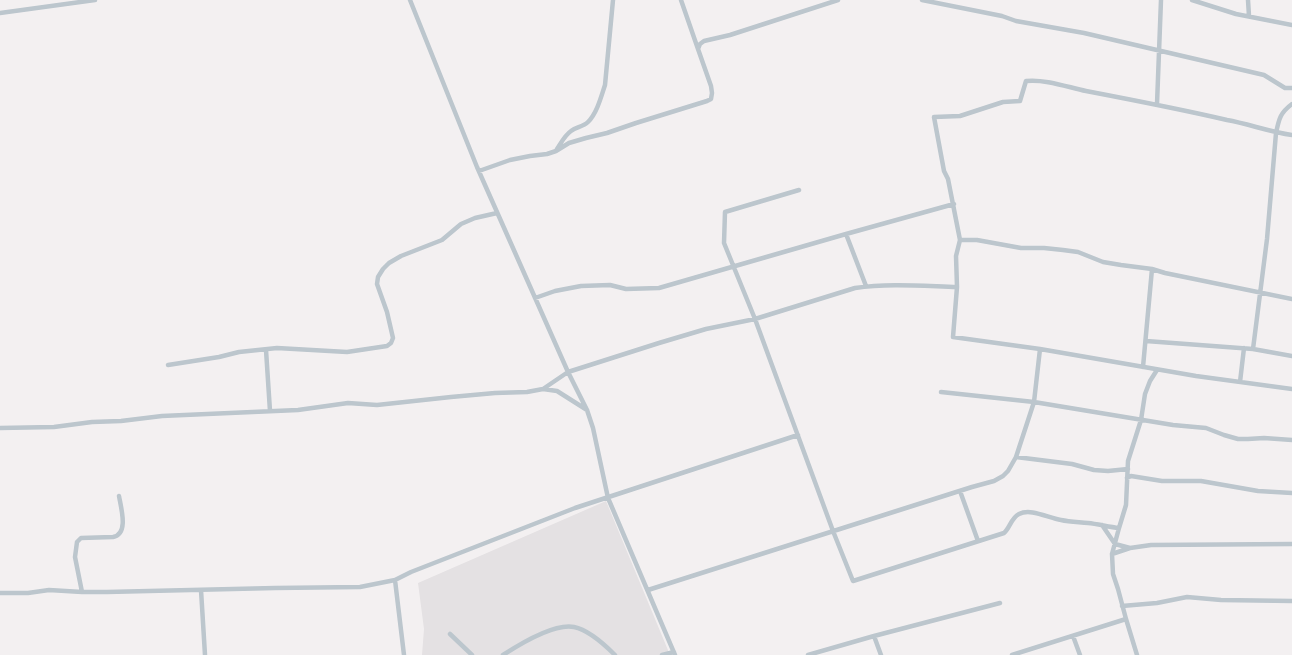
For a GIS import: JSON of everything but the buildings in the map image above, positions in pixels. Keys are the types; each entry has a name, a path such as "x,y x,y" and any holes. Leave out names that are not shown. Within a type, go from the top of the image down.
{"street":[{"path":"0,13 95,0"},
{"path":"410,0 497,213 568,372 587,410 593,428 608,498 675,653 662,655"},
{"path":"556,151 571,131 589,121 597,106 605,85 613,0"},
{"path":"479,171 510,160 547,154 556,151 569,143 607,134 711,99 711,86 681,0"},
{"path":"698,49 700,44 704,41 730,35 838,0"},
{"path":"922,0 1002,16 1016,21 1084,33 1264,75 1284,88 1292,88"},
{"path":"1157,104 1162,0"},
{"path":"1192,0 1236,14 1292,24"},
{"path":"1248,0 1249,16"},
{"path":"1292,135 1157,104 1065,87 1045,81 1026,81 1020,102 1003,102 960,116 934,117 944,171 948,179 954,204 960,240 956,256 957,287 954,337 1040,349 1157,370 1292,388"},
{"path":"1253,349 1267,239 1276,132 1283,111 1292,104"},
{"path":"799,190 725,212 724,243 798,435 832,531 853,581 1004,533 1014,518 1019,514 1035,513 1060,520 1118,528"},
{"path":"535,298 555,291 581,286 610,285 626,289 659,288 733,266 769,258 846,234 954,204"},
{"path":"168,365 219,357 239,352 277,348 346,352 372,349 391,344 393,338 387,312 377,284 378,277 383,269 389,262 401,256 442,240 460,224 474,218 497,213"},
{"path":"846,234 866,286"},
{"path":"960,240 977,240 1028,248 1044,248 1078,252 1103,262 1152,269 1292,299"},
{"path":"1143,367 1152,269"},
{"path":"543,389 568,372 706,329 754,319 855,288 866,286 957,287"},
{"path":"1146,341 1244,348 1292,356"},
{"path":"1240,382 1244,348"},
{"path":"648,590 994,481 1003,476 1008,472 1016,457 1034,402 1040,349"},
{"path":"266,350 270,411"},
{"path":"1137,655 1113,574 1112,554 1118,528 1126,505 1128,461 1141,420 1145,394 1150,381 1157,370"},
{"path":"0,428 54,427 162,416 298,410 348,404 377,405 495,393 527,392 543,389 557,391 587,410"},
{"path":"941,392 1034,402 1173,425 1206,428 1238,439 1248,440 1264,438 1292,440"},
{"path":"0,593 28,593 49,590 82,592 275,588 360,588 395,580 410,572 560,514 798,435"},
{"path":"1016,457 1072,464 1094,470 1108,471 1128,469"},
{"path":"1127,478 1136,476 1162,481 1201,481 1258,491 1292,494"},
{"path":"960,491 978,541"},
{"path":"82,592 75,557 77,542 81,538 113,537 118,536 121,533 123,528 120,496"},
{"path":"1102,525 1115,544 1130,548"},
{"path":"1112,554 1130,548 1159,545 1292,544"},
{"path":"395,580 404,655"},
{"path":"201,590 205,655"},
{"path":"1122,606 1158,603 1187,597 1221,600 1292,601"},
{"path":"808,655 1000,603"},
{"path":"1012,655 1126,619"},
{"path":"504,655 538,635 560,628 574,627 588,633 604,643 615,655"},
{"path":"450,634 472,655"},
{"path":"874,636 881,655"},
{"path":"1072,636 1080,655"}],"shaded area":[{"path":"606,501 670,655 422,655 424,629 418,583"}]}
